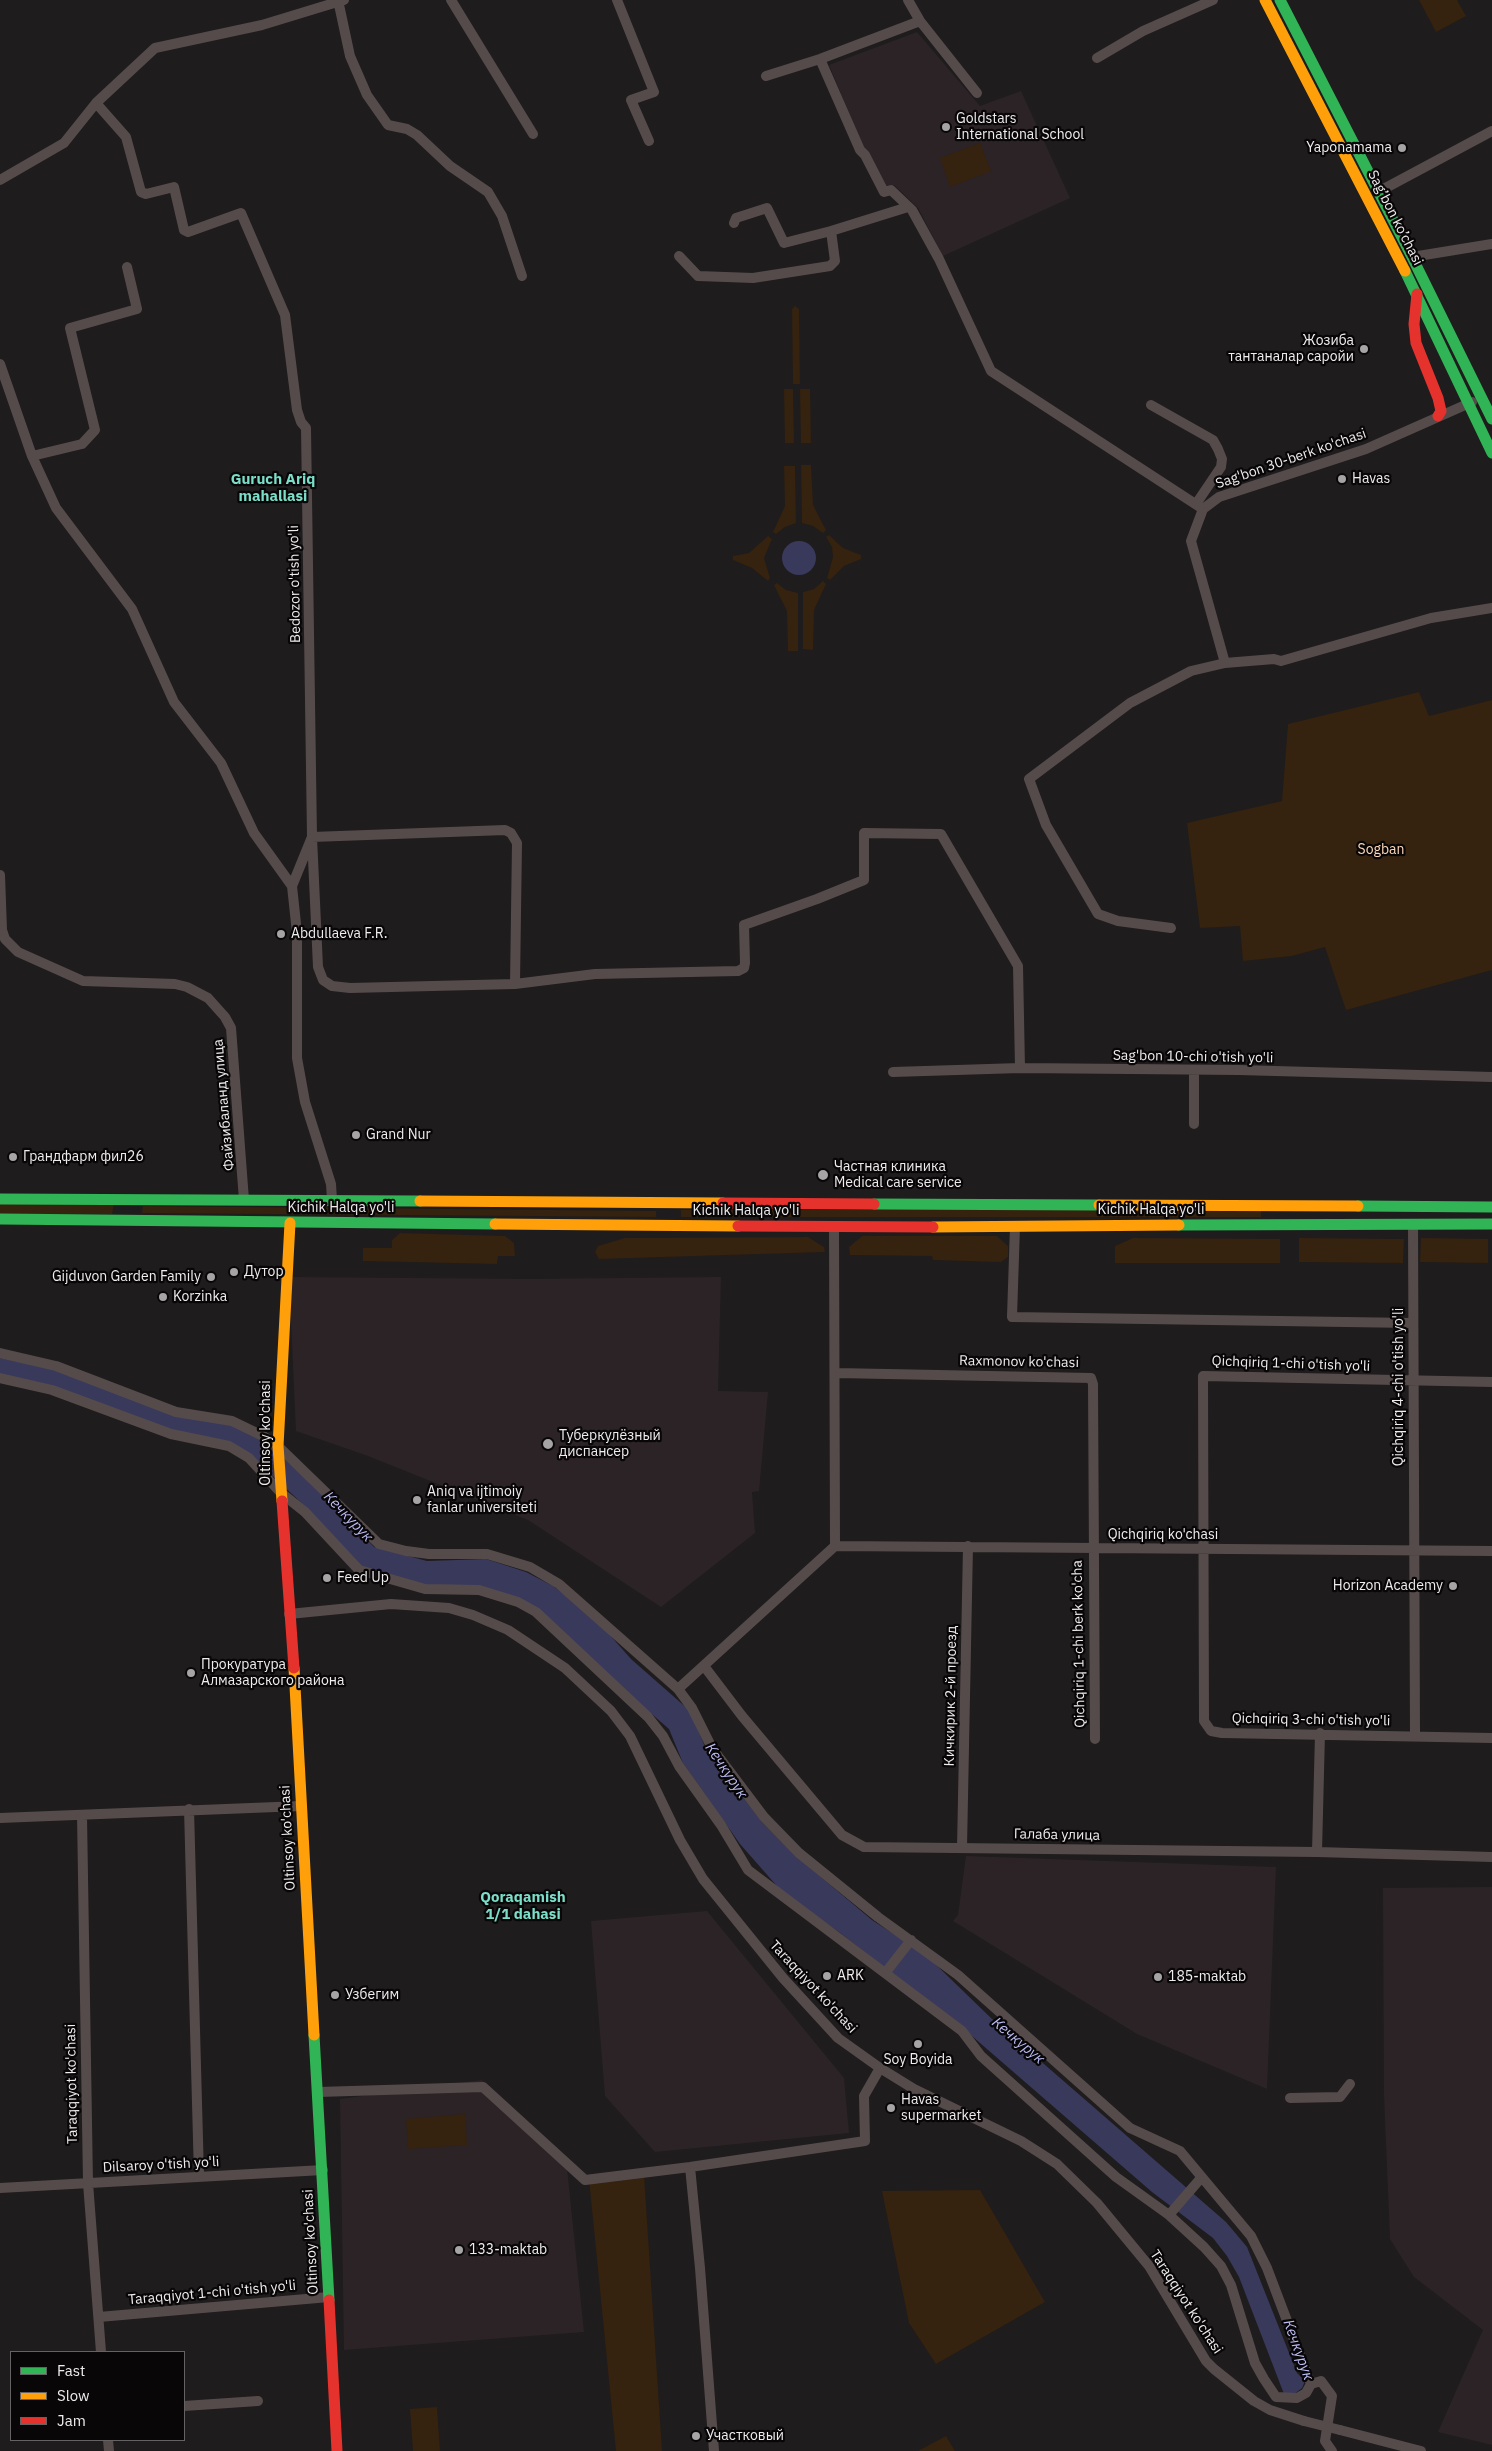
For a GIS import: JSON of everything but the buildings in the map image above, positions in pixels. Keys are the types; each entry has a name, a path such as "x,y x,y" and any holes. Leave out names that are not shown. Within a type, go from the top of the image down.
{"main road":[{"name":"Sag’bon ko’chasi","path":"1265,0 1417,294 1492,453"},
{"name":"Sag’bon ko’chasi","path":"1280,0 1412,257 1492,419"},
{"path":"1417,294 1414,324 1416,343 1438,398 1441,411 1438,416"},
{"name":"Kichik Halqa yo'li","path":"0,1199 1492,1206"},
{"path":"128,1221 129,1200"},
{"path":"662,1202 662,1226"},
{"path":"1276,1205 1276,1224"},
{"name":"Kichik Halqa yo'li","path":"0,1219 834,1227 1492,1224"},
{"name":"Oltinsoy ko'chasi","path":"290,1223 278,1446 288,1614 296,1697 337,2451"}],"street":[{"path":"451,0 533,134"},
{"path":"617,0 654,92 631,100 649,141"},
{"path":"908,0 920,21 977,93"},
{"path":"1097,58 1143,31 1213,0"},
{"path":"0,180 64,143 96,104 155,48 262,25 340,1 350,56 367,95 388,124 407,129 417,135 450,166 488,192 502,216 522,276"},
{"path":"766,76 820,59 920,21"},
{"path":"820,59 860,150 866,155 884,192 891,190 908,207 939,260 991,372 1200,507"},
{"name":"Bedozor o'tish yo'li","path":"96,104 126,136 141,192 146,194 174,187 184,230 188,232 241,213 284,315 297,410 301,422 306,428 312,837 318,967 323,980 338,988 515,984"},
{"path":"1378,192 1492,131"},
{"path":"734,223 736,218 767,208 784,243 831,231 908,207"},
{"path":"679,256 698,276 753,278 830,266 836,261 831,231"},
{"path":"1412,257 1492,244"},
{"path":"32,456 82,444 95,430 70,328 137,309 127,267"},
{"path":"0,364 32,456 56,508 132,609 174,702 222,763 254,833 292,886"},
{"name":"Sag'bon 30-berk ko'chasi","path":"1200,507 1219,497 1366,449 1483,398"},
{"path":"1151,405 1212,440 1222,459 1221,468 1200,507 1190,541 1225,663"},
{"path":"1171,928 1118,921 1098,914 1046,825 1029,779 1130,703 1191,671 1225,663 1274,659 1281,661 1431,618 1492,608"},
{"path":"332,1200 331,1184 305,1102 297,1058 297,933 292,886 312,837 505,830 511,833 517,843 515,984 595,974 738,971 744,968 745,963 744,925 864,880 864,833 941,834 1018,966 1020,1068"},
{"name":"Файзибаланд улица","path":"0,875 2,930 5,939 18,952 83,981 175,984 187,987 208,998 226,1017 231,1028 244,1200"},
{"name":"Sag'bon 10-chi o'tish yo'li","path":"893,1072 1020,1068 1492,1077"},
{"path":"1194,1071 1194,1124"},
{"name":"Qichqiriq 4-chi o'tish yo'li","path":"1413,1225 1413,1550"},
{"path":"1014,1226 1012,1317 1412,1323"},
{"path":"678,1689 835,1546 836,1373 834,1227"},
{"path":"0,1353 56,1366 176,1412 232,1421 263,1436 278,1446 379,1544 428,1554 487,1554 530,1567 559,1584 678,1689 692,1708 712,1748 764,1817 799,1853 878,1917 958,1975 1130,2128 1180,2151 1251,2236 1267,2268 1312,2384"},
{"name":"Raxmonov ko'chasi","path":"836,1373 1091,1378 1093,1384 1092,1548"},
{"name":"Qichqiriq 1-chi o'tish yo'li","path":"1203,1549 1203,1376 1492,1382"},
{"path":"0,1378 52,1390 171,1434 229,1446 249,1458 280,1492 305,1512 359,1570 425,1589 479,1590 518,1602 536,1612 648,1717 663,1736 679,1766 722,1825 748,1870 962,2031 981,2056 1116,2177 1169,2215 1204,2247 1221,2266 1236,2298 1255,2363 1276,2397 1297,2398 1306,2392 1312,2384 1321,2381 1332,2396 1325,2441 1332,2451"},
{"name":"Qichqiriq ko'chasi","path":"835,1546 1492,1551"},
{"name":"Кичкирик 2-й проезд","path":"962,1848 968,1546"},
{"name":"Qichqiriq 1-chi berk ko'cha","path":"1092,1548 1094,1739"},
{"name":"Qichqiriq 3-chi o'tish yo'li","path":"1203,1549 1204,1721 1211,1731 1222,1733 1320,1733 1492,1738"},
{"path":"1413,1550 1415,1735"},
{"name":"Taraqqiyot ko'chasi","path":"288,1614 391,1604 449,1608 508,1630 565,1668 611,1711 630,1736 680,1840 718,1897 783,1978 838,2038 880,2068 914,2089 1021,2141 1057,2164 1097,2203 1149,2266 1206,2361 1254,2401 1270,2410 1304,2421 1421,2451"},
{"name":"Галаба улица","path":"704,1666 742,1716 842,1835 864,1847 1317,1852 1492,1857"},
{"path":"1317,1852 1320,1733"},
{"path":"0,1818 301,1806"},
{"path":"189,1809 199,2176"},
{"name":"Taraqqiyot ko'chasi","path":"82,1814 88,2183 101,2351"},
{"path":"886,1972 911,1940"},
{"path":"318,2092 479,2086 487,2090 585,2180 690,2168 865,2141 864,2096 880,2068"},
{"path":"1290,2098 1340,2097 1350,2084"},
{"path":"690,2168 700,2268 714,2451"},
{"name":"Dilsaroy o'tish yo'li","path":"0,2188 323,2170"},
{"path":"1169,2215 1201,2178"},
{"name":"Taraqqiyot 1-chi o'tish yo'li","path":"99,2317 329,2297"},
{"path":"185,2406 258,2401"}],"shaded area":[{"name":"Goldstars International School","path":"917,32 980,106 1021,91 1070,198 943,256 918,208 894,185 884,186 864,149 829,65"},
{"name":"Туберкулёзный диспансер","path":"289,1277 530,1279 721,1277 718,1391 768,1392 759,1491 752,1492 755,1533 661,1607 528,1520 368,1456 296,1431"},
{"name":"185-maktab","path":"966,1856 1276,1867 1267,2089 1137,2034 953,1921 958,1915"},
{"path":"1492,1887 1492,2445 1438,2432 1483,2330 1414,2277 1390,2239 1384,2095 1383,1888"},
{"path":"707,1911 844,2078 849,2133 655,2152 605,2096 591,1921"},
{"name":"133-maktab","path":"482,2080 567,2168 584,2332 344,2350 340,2099"}],"green space":[{"path":"1419,0 1457,0 1466,16 1436,32"},
{"path":"980,143 991,171 950,187 940,158"},
{"path":"795,306 799,309 800,384 793,384 792,309"},
{"path":"784,389 793,389 794,443 785,443"},
{"path":"800,389 810,389 811,443 801,443"},
{"path":"801,465 811,465 813,505 826,530 823,533 813,526 802,523"},
{"path":"784,466 795,466 796,523 785,527 776,534 773,532 785,506"},
{"path":"829,535 843,548 861,555 861,559 844,566 830,580 827,578 833,557 832,547 826,537"},
{"path":"768,536 772,539 764,558 770,578 768,581 752,568 733,560 733,556 749,553"},
{"path":"823,581 826,584 814,610 813,650 803,649 803,592 814,589"},
{"path":"777,583 786,590 798,593 798,651 788,651 787,611 774,585"},
{"name":"Sogban","path":"1419,692 1429,716 1492,700 1492,970 1346,1010 1325,947 1292,956 1243,961 1240,926 1200,928 1187,823 1282,801 1288,724"},
{"path":"0,1204 114,1205 112,1214 0,1214"},
{"path":"143,1206 656,1211 656,1217 142,1213"},
{"path":"681,1210 1261,1210 1261,1217 681,1217"},
{"path":"400,1233 505,1236 514,1243 515,1256 498,1256 497,1264 363,1261 363,1248 392,1248 392,1240"},
{"path":"862,1236 997,1236 1008,1246 1008,1257 1001,1262 933,1260 932,1256 850,1255 849,1247"},
{"path":"808,1237 824,1247 825,1252 599,1259 595,1252 598,1246 625,1238"},
{"path":"1133,1238 1280,1239 1280,1263 1115,1263 1115,1246"},
{"path":"1299,1238 1404,1239 1403,1263 1299,1262"},
{"path":"1421,1238 1488,1239 1488,1263 1420,1262"},
{"path":"465,2114 467,2145 408,2149 406,2119"},
{"path":"644,2175 662,2451 616,2451 589,2179"},
{"path":"980,2190 1045,2302 936,2364 909,2323 882,2191"},
{"path":"437,2407 440,2451 413,2451 410,2409"},
{"path":"946,2436 955,2451 918,2451"}],"water":[{"path":"799,541 811,546 816,558 811,570 799,575 787,570 782,558 787,546"},
{"path":"0,1358 57,1370 231,1424 261,1438 320,1491 374,1547 427,1561 486,1559 526,1572 553,1586 593,1616 631,1659 689,1710 707,1751 762,1822 797,1857 872,1920 926,1955 991,2018 1226,2222 1247,2247 1297,2373 1305,2381 1302,2388 1293,2395 1284,2394 1239,2277 1227,2256 1213,2238 1152,2192 965,2030 839,1932 784,1894 740,1844 683,1763 669,1729 520,1600 426,1585 361,1568 306,1507 251,1456 0,1375"}],"traffic: fast":[{"path":"1280,0 1412,257 1492,419"},
{"path":"1405,271 1492,453"},
{"path":"0,1199 420,1201"},
{"path":"874,1204 1099,1205"},
{"path":"1358,1206 1492,1207"},
{"path":"0,1219 495,1224"},
{"path":"1179,1225 1492,1224"},
{"path":"314,2035 329,2300"}],"traffic: slow":[{"path":"1265,0 1405,271"},
{"path":"420,1201 723,1203"},
{"path":"1099,1205 1358,1206"},
{"path":"282,1501 278,1446 290,1223"},
{"path":"495,1224 738,1226"},
{"path":"933,1227 1179,1225"},
{"path":"294,1668 314,2035"}],"traffic: jam":[{"path":"1417,294 1414,324 1416,343 1438,398 1441,411 1438,416"},
{"path":"723,1203 874,1204"},
{"path":"738,1226 933,1227"},
{"path":"282,1501 294,1668"},
{"path":"329,2300 337,2451"}],"place":[{"name":"Goldstars International School","path":"946,127"},
{"name":"Yaponamama","path":"1402,148"},
{"name":"Жозиба тантаналар саройи","path":"1364,349"},
{"name":"Havas","path":"1342,479"},
{"name":"Abdullaeva F.R.","path":"281,934"},
{"name":"Grand Nur","path":"356,1135"},
{"name":"Грандфарм фил26","path":"13,1157"},
{"name":"Частная клиника Medical care service","path":"823,1175"},
{"name":"Дутор","path":"234,1272"},
{"name":"Gijduvon Garden Family","path":"211,1277"},
{"name":"Korzinka","path":"163,1297"},
{"name":"Туберкулёзный диспансер","path":"548,1444"},
{"name":"Aniq va ijtimoiy fanlar universiteti","path":"417,1500"},
{"name":"Feed Up","path":"327,1578"},
{"name":"Horizon Academy","path":"1453,1586"},
{"name":"Прокуратура Алмазарского района","path":"191,1673"},
{"name":"ARK","path":"827,1976"},
{"name":"185-maktab","path":"1158,1977"},
{"name":"Узбегим","path":"335,1995"},
{"name":"Soy Boyida","path":"918,2044"},
{"name":"Havas supermarket","path":"891,2108"},
{"name":"133-maktab","path":"459,2250"},
{"name":"Участковый","path":"696,2436"}],"district":[{"name":"Guruch Ariq mahallasi","path":"273,488"},
{"name":"Qoraqamish 1/1 dahasi","path":"523,1906"}],"water label":[{"name":"Кечкурук","path":"348,1517"},
{"name":"Кечкурук","path":"726,1771"},
{"name":"Кечкурук","path":"1018,2041"},
{"name":"Кечкурук","path":"1298,2350"}]}
